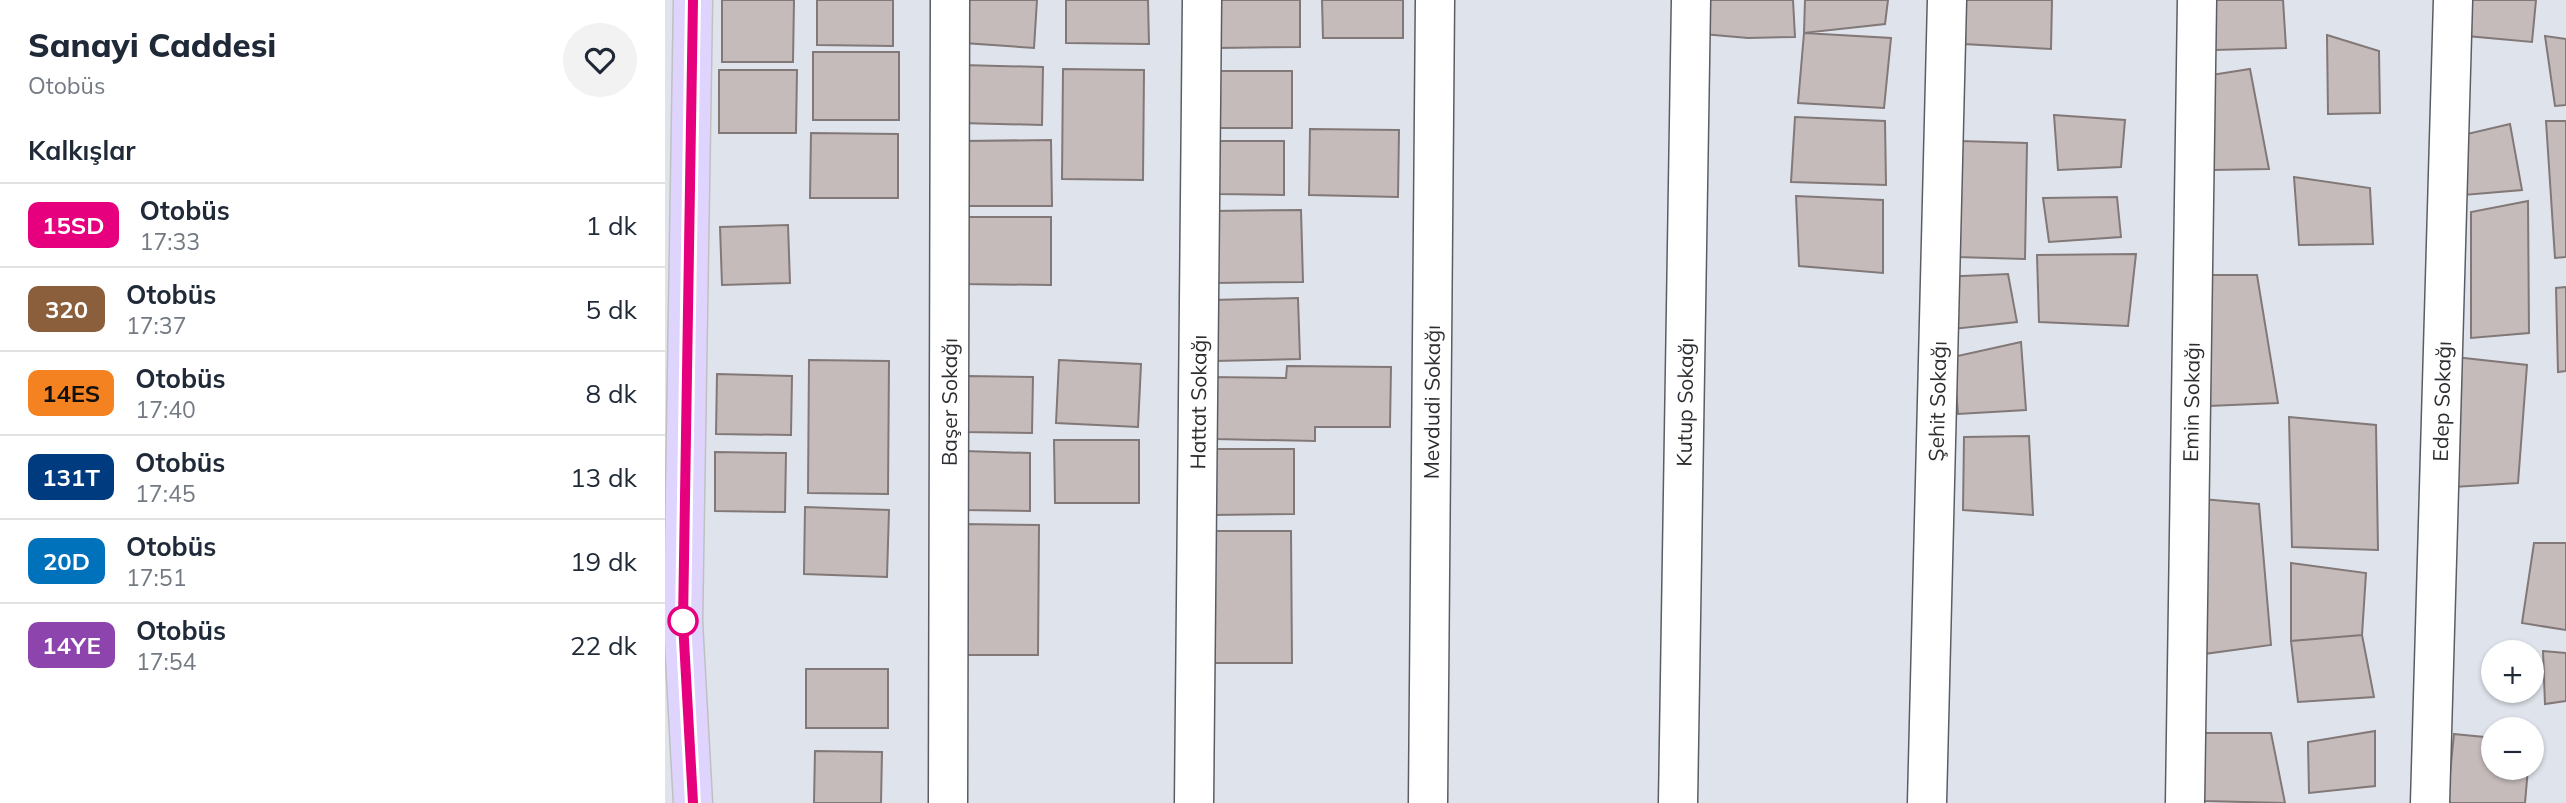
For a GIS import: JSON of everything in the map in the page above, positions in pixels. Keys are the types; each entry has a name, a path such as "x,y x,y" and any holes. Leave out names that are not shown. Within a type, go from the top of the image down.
{"main road":[{"path":"693,0 675,382 674,620 693,803"}],"street":[{"name":"Başer Sokağı","path":"948,803 950,0"},
{"name":"Hattat Sokağı","path":"1194,803 1202,0"},
{"name":"Mevdudi Sokağı","path":"1428,803 1435,0"},
{"name":"Kutup Sokağı","path":"1678,803 1691,0"},
{"name":"Şehit Sokağı","path":"1927,803 1947,0"},
{"name":"Emin Sokağı","path":"2185,803 2197,0"},
{"name":"Edep Sokağı","path":"2430,803 2453,0"}],"building":[{"path":"722,0 794,0 793,62 722,62"},
{"path":"817,0 893,0 893,46 817,45"},
{"path":"966,0 1037,0 1034,48 964,43"},
{"path":"1066,0 1148,0 1149,44 1066,43"},
{"path":"1217,0 1300,0 1300,47 1217,48"},
{"path":"1322,0 1403,0 1403,38 1323,38"},
{"path":"1697,0 1793,0 1795,37 1748,38 1703,34"},
{"path":"1805,0 1888,0 1885,24 1804,33"},
{"path":"1965,0 2052,0 2051,49 1964,44"},
{"path":"2205,0 2283,0 2286,48 2214,50"},
{"path":"2470,0 2536,0 2532,42 2467,36"},
{"path":"1804,33 1891,38 1884,108 1798,103"},
{"path":"2327,35 2379,51 2380,113 2328,114"},
{"path":"2545,36 2566,39 2566,105 2555,106"},
{"path":"813,52 899,52 899,120 813,120"},
{"path":"962,65 1043,67 1042,125 961,123"},
{"path":"1063,69 1144,70 1143,180 1062,179"},
{"path":"2250,69 2269,169 2212,170 2211,75"},
{"path":"719,70 797,70 796,133 719,133"},
{"path":"1217,71 1292,71 1292,128 1217,128"},
{"path":"2054,115 2125,120 2121,167 2058,170"},
{"path":"1795,117 1885,121 1886,185 1791,182"},
{"path":"2546,121 2566,121 2566,257 2555,258"},
{"path":"2510,124 2522,190 2464,195 2467,134"},
{"path":"1310,129 1399,130 1398,197 1309,195"},
{"path":"811,133 898,134 898,198 810,198"},
{"path":"1051,140 1052,206 963,206 963,141"},
{"path":"1218,141 1284,141 1284,195 1218,194"},
{"path":"1960,141 2027,143 2025,259 1957,257"},
{"path":"2294,177 2370,188 2373,244 2299,245"},
{"path":"1796,196 1883,200 1883,273 1799,266"},
{"path":"2117,197 2121,237 2049,242 2043,198"},
{"path":"2528,201 2529,333 2471,338 2471,212"},
{"path":"1301,210 1303,282 1212,283 1211,211"},
{"path":"962,217 1051,217 1051,285 962,284"},
{"path":"788,225 790,283 722,285 720,227"},
{"path":"2136,254 2128,326 2039,322 2037,255"},
{"path":"2008,274 2017,322 1953,329 1940,277"},
{"path":"2193,275 2257,275 2278,403 2209,406"},
{"path":"2566,287 2566,371 2558,372 2556,288"},
{"path":"1298,298 1300,359 1214,361 1212,300"},
{"path":"2021,342 2026,410 1958,414 1953,357"},
{"path":"2455,357 2527,365 2518,483 2454,487"},
{"path":"809,360 889,361 888,494 808,493"},
{"path":"1059,360 1141,364 1138,427 1056,423"},
{"path":"1287,366 1391,367 1390,427 1315,427 1315,441 1215,439 1209,377 1286,378"},
{"path":"717,374 792,376 791,435 716,434"},
{"path":"966,376 1033,377 1032,433 965,432"},
{"path":"2289,417 2376,425 2378,550 2292,547"},
{"path":"2029,436 2033,515 1963,510 1964,437"},
{"path":"1054,440 1139,440 1139,503 1055,503"},
{"path":"1210,449 1294,449 1294,514 1211,515"},
{"path":"964,451 1030,453 1030,511 963,510"},
{"path":"715,452 786,453 785,512 715,511"},
{"path":"2202,499 2259,504 2271,645 2204,654"},
{"path":"805,507 889,510 887,577 804,574"},
{"path":"961,524 1039,525 1038,655 960,655"},
{"path":"1205,531 1291,531 1292,663 1207,663"},
{"path":"2534,543 2566,543 2566,630 2522,623"},
{"path":"2291,563 2366,573 2362,635 2291,641"},
{"path":"2362,635 2374,697 2298,702 2291,641"},
{"path":"2544,651 2566,653 2566,701 2545,704"},
{"path":"806,669 888,669 888,728 806,728"},
{"path":"2375,731 2375,786 2309,793 2308,742"},
{"path":"2186,733 2271,733 2285,803 2204,801"},
{"path":"2454,734 2481,737 2481,780 2527,780 2525,803 2447,803"},
{"path":"815,751 882,752 881,803 814,803"}],"bus line":[{"name":"15SD","path":"693,0 683,622 693,803"}]}
